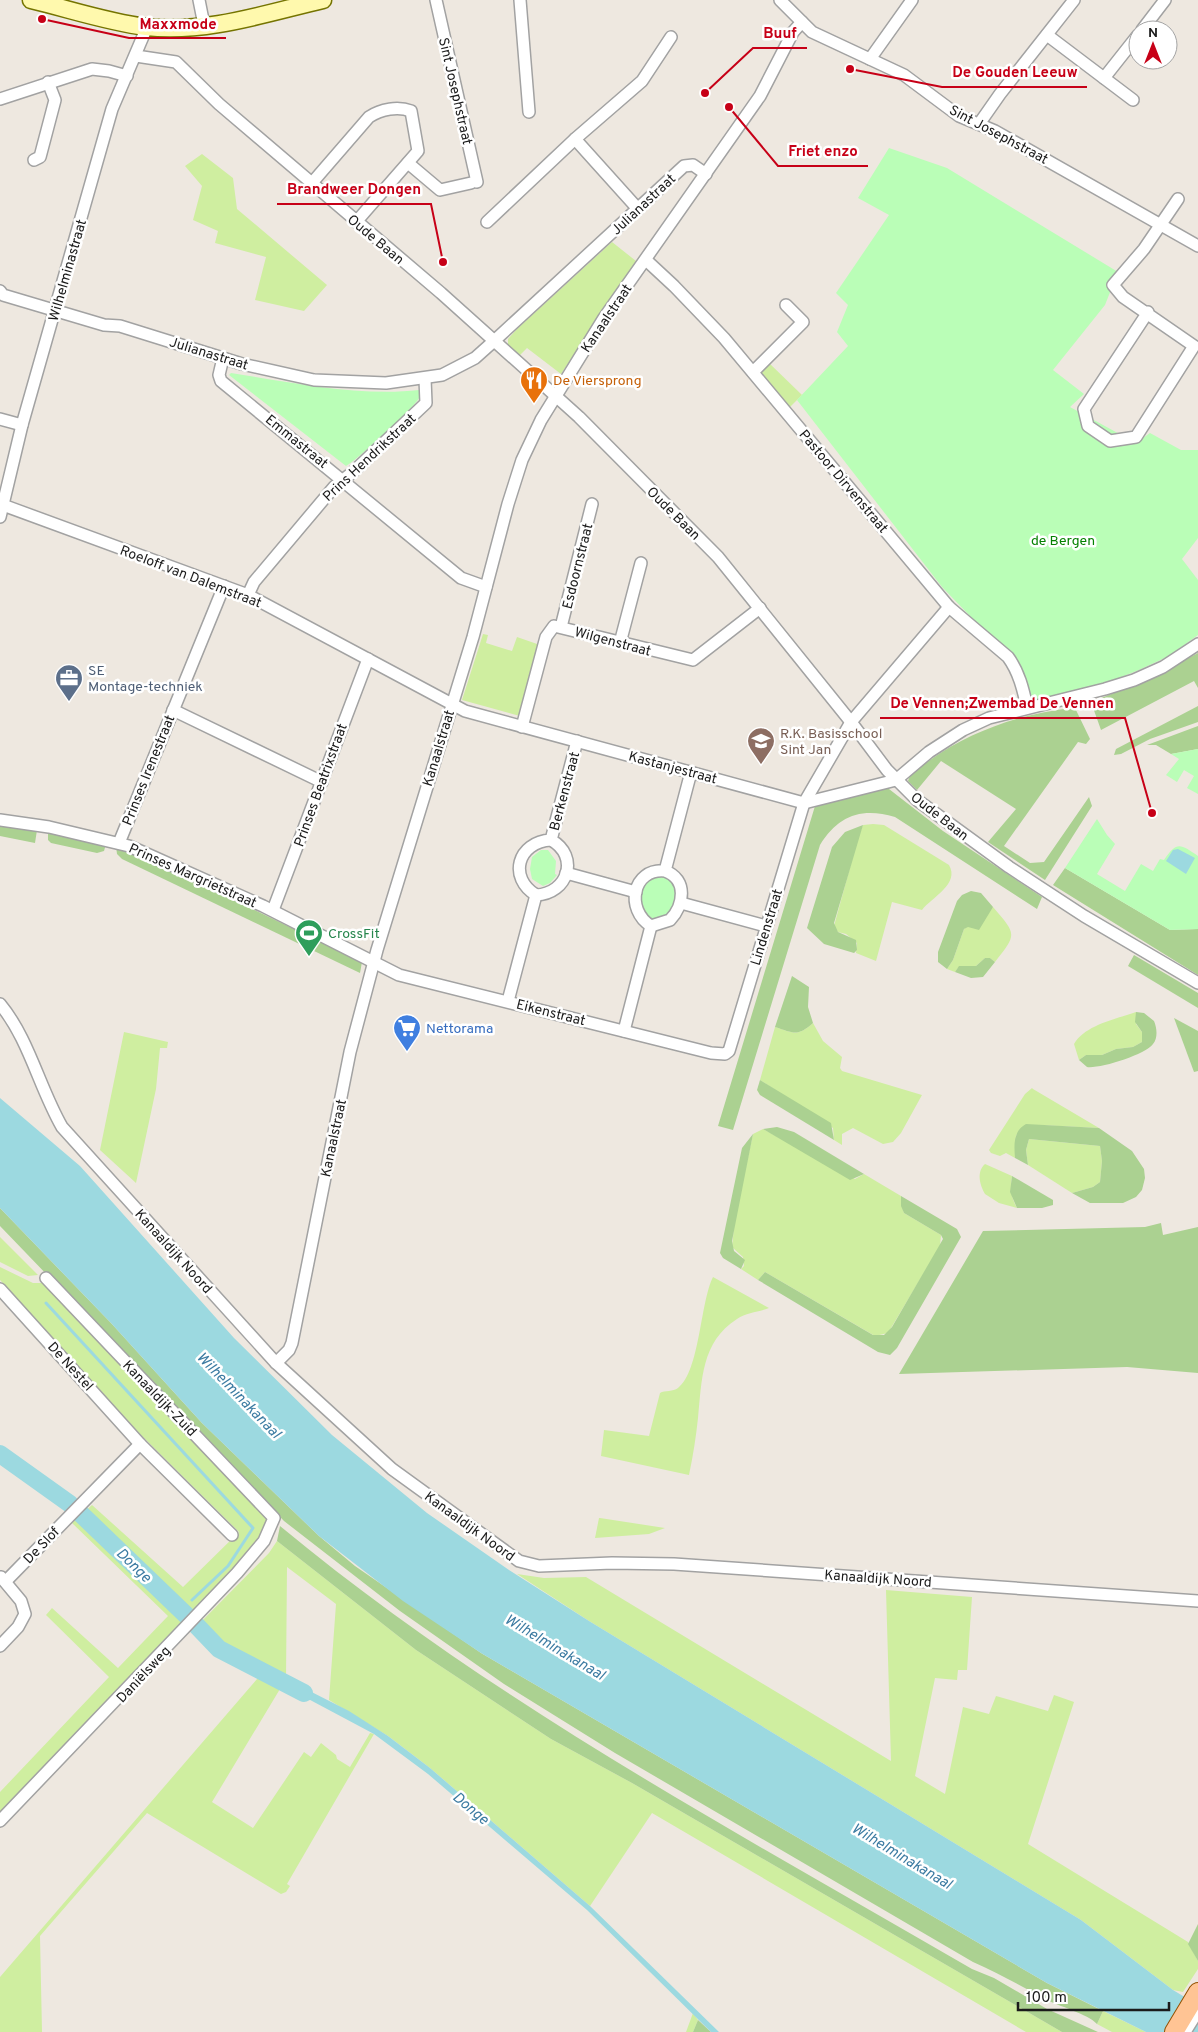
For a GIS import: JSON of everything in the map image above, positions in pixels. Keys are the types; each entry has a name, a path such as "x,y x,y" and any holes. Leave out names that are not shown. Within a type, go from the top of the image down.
{"main road":[{"path":"1174,2032 1198,1992"}],"street":[{"path":"31,0 64,10 146,27 170,28 204,25 323,0"},
{"path":"199,0 204,25"},
{"name":"Sint Josephstraat","path":"408,163 440,190 474,182 436,0"},
{"path":"520,0 529,112"},
{"name":"Sint Josephstraat","path":"780,0 812,32 914,82 959,116 995,131 1161,225 1197,243"},
{"path":"870,59 912,0"},
{"path":"979,124 1000,94 1074,0"},
{"path":"1150,20 1165,0"},
{"path":"706,174 760,96 793,32 802,22"},
{"name":"Wilhelminastraat","path":"1,509 22,425 112,109 136,56 146,27"},
{"path":"1047,35 1133,100"},
{"path":"487,222 575,139 642,81 671,38"},
{"path":"1104,78 1128,48"},
{"name":"Oude Baan","path":"136,56 176,62 219,104 311,184 441,292 555,396 718,557 896,780 917,800 1009,867 1084,916 1198,983"},
{"path":"0,99 48,82 92,70 109,71 127,76"},
{"path":"34,160 40,157 55,100 48,82"},
{"path":"311,184 369,117 375,113 401,107 411,111 419,146 418,151 356,222"},
{"path":"575,139 638,209"},
{"name":"Julianastraat","path":"494,342 684,166 693,165 706,174"},
{"name":"Kanaalstraat","path":"276,1363 289,1350 292,1343 345,1077 374,964 452,703 474,637 516,477 529,444 555,396 604,318 706,174"},
{"path":"1148,312 1084,409 1088,426 1110,441 1136,437 1196,347 1148,312 1123,297 1113,285 1144,249 1178,199"},
{"name":"Pastoor Dirvenstraat","path":"646,260 711,325 753,372 949,608 1008,657 1015,667 1022,685 1027,707"},
{"name":"Julianastraat","path":"0,291 3,294 104,325 120,326 242,364 314,380 386,383 425,379"},
{"path":"753,372 803,322 786,305"},
{"path":"425,379 458,368 494,342"},
{"name":"Emmastraat","path":"223,358 219,374 222,381 462,578 486,587"},
{"name":"Prins Hendrikstraat","path":"248,595 254,582 334,487 426,403 425,379"},
{"path":"0,419 22,425"},
{"name":"Esdoornstraat","path":"561,627 592,504"},
{"name":"Roeloff van Dalemstraat","path":"1,509 248,595 452,703"},
{"path":"620,642 641,563"},
{"name":"Prinses Irenestraat","path":"118,843 224,586"},
{"name":"Wilgenstraat","path":"522,727 546,637 554,626 693,660 760,608"},
{"name":"Lindenstraat","path":"729,1051 804,803 851,722 949,608"},
{"path":"896,780 929,752 963,730 989,718 1134,680 1163,667 1198,644"},
{"name":"Prinses Beatrixstraat","path":"272,910 368,659"},
{"name":"Kastanjestraat","path":"452,703 465,711 804,803 896,780"},
{"path":"173,710 322,782"},
{"name":"Berkenstraat","path":"550,840 577,741"},
{"path":"665,871 691,772"},
{"name":"Prinses Margrietstraat","path":"0,820 118,843 272,910 374,964"},
{"name":"Berkenstraat","path":"550,840 564,852 567,860 566,873"},
{"name":"Berkenstraat","path":"536,895 529,891 521,880 519,874 521,859 532,844 550,840"},
{"path":"665,871 671,873 679,882 682,892 681,903 670,920 651,926 638,914 634,904 636,892 639,882 648,874 665,871"},
{"path":"508,1001 536,895 552,893 562,883 566,873 636,892"},
{"path":"681,903 766,926"},
{"path":"624,1030 651,926"},
{"name":"Eikenstraat","path":"374,964 399,974 720,1055 729,1051"},
{"name":"Kanaaldijk Noord","path":"0,1004 9,1014 29,1053 47,1101 62,1127 276,1363 392,1469 519,1561 539,1566 612,1563 674,1564 1198,1601"},
{"name":"Kanaaldijk-Zuid","path":"46,1278 274,1518"},
{"name":"De Nestel","path":"0,1289 140,1444 232,1535"},
{"name":"De Slof","path":"0,1646 18,1627 25,1614 21,1601 3,1579 140,1444"},
{"name":"Daniëlsweg","path":"0,1821 36,1786 238,1573 264,1540 274,1518"},
{"path":"1185,2032 1198,2011"}],"green space":[{"name":"de Bergen","path":"889,148 947,168 1118,272 1105,305 1053,370 1084,394 1070,407 1136,443 1150,433 1181,450 1198,450 1198,538 1182,559 1198,580 1198,635 1169,656 1104,684 1029,702 1023,671 942,587 797,400 848,346 837,332 848,305 836,293 889,215 858,198"},
{"path":"202,154 233,178 237,209 327,285 304,311 255,300 266,257 215,243 218,231 193,220 202,186 185,166"},
{"path":"612,242 636,261 561,374 527,348 520,355 508,345 508,339 517,329"},
{"path":"767,361 802,395 790,407 758,370"},
{"path":"231,373 349,390 397,392 419,390 420,395 397,422 346,466 229,375"},
{"path":"483,634 488,635 486,643 512,651 517,637 540,645 520,716 462,700"},
{"path":"1198,653 1198,688 1194,681 1101,730 1091,702 1147,680"},
{"path":"1198,706 1198,722 1150,739 1121,754 1114,755 1116,749"},
{"path":"1071,708 1076,710 1090,739 1086,744 1078,742 1004,846 1030,863 1044,862 1089,797 1092,806 1045,880 988,842 1016,809 941,761 917,790 908,781 914,772 924,764 962,740 979,732 1015,719"},
{"path":"1198,726 1198,749 1171,754 1156,745 1147,745"},
{"path":"1198,749 1198,794 1187,788 1194,776 1184,770 1177,782 1166,775 1179,759 1171,754"},
{"path":"886,788 943,831 1042,897 1037,909 895,817 871,813 851,816 843,821 827,835 820,845 733,1130 718,1126 815,806"},
{"path":"1097,819 1115,844 1097,874 1125,891 1141,864 1153,871 1160,859 1164,860 1176,847 1183,847 1198,856 1198,929 1170,930 1065,868"},
{"path":"0,824 37,830 35,843 0,836"},
{"path":"863,825 884,825 949,865 951,872 948,884 922,910 892,902 876,961 856,953 857,943 846,934 838,932 834,926 858,838"},
{"path":"863,825 834,923 838,932 856,940 857,950 854,953 824,944 807,928 832,847 845,832"},
{"path":"48,832 106,844 104,851 97,853 51,843 48,840"},
{"path":"116,846 188,878 362,962 360,973 122,859 117,854"},
{"path":"541,850 548,850 556,861 555,874 557,875 550,883 543,886 532,879 530,869 532,857"},
{"path":"1065,868 1170,930 1198,929 1198,975 1053,885"},
{"path":"656,875 672,879 678,892 670,916 652,920 640,908 638,900 646,881"},
{"path":"971,891 981,893 993,907 979,930 968,927 964,929 953,960 947,969 938,962 938,952 957,901 962,895"},
{"path":"993,907 1010,929 1010,940 1002,953 995,962 990,958 985,958 976,966 958,968 955,972 947,969 953,960 964,929"},
{"path":"1134,955 1198,993 1198,1008 1128,966"},
{"path":"985,958 990,958 995,962 983,977 971,978 955,972 959,966 976,966"},
{"path":"792,976 809,987 808,1007 813,1023 799,1032 775,1027"},
{"path":"1136,1012 1136,1024 1142,1032 1142,1042 1133,1047 1116,1049 1102,1055 1086,1055 1079,1060 1074,1044 1079,1037 1093,1027"},
{"path":"1136,1012 1144,1013 1154,1021 1156,1039 1153,1044 1132,1057 1101,1066 1087,1067 1079,1060 1086,1055 1102,1055 1116,1049 1133,1047 1142,1042 1142,1032 1135,1022"},
{"path":"1174,1018 1198,1031 1198,1071 1194,1072"},
{"path":"813,1023 823,1041 842,1057 840,1068 842,1071 922,1095 901,1133 893,1142 883,1144 853,1128 842,1134 842,1145 834,1140 833,1128 760,1080 775,1027 799,1032"},
{"path":"124,1032 168,1042 167,1048 160,1048 156,1089 136,1183 100,1150"},
{"path":"760,1080 831,1123 834,1140 760,1095 757,1090"},
{"path":"1032,1088 1099,1128 1039,1125 1016,1135 1015,1158 1006,1153 1000,1156 991,1153 989,1150 1025,1094"},
{"path":"1026,1124 1099,1128 1132,1151 1144,1169 1145,1178 1142,1190 1136,1197 1123,1203 1090,1203 1072,1193 1093,1187 1100,1182 1102,1161 1100,1146 1029,1139 1026,1150 1028,1165 1015,1158 1017,1134"},
{"path":"777,1127 794,1132 864,1174 850,1180 763,1129"},
{"path":"763,1129 855,1179 864,1174 901,1196 904,1213 941,1235 940,1246 888,1333 875,1336 765,1272 758,1280 741,1269 744,1266 743,1257 732,1247 735,1217 753,1134"},
{"path":"753,1134 732,1241 734,1251 745,1260 741,1269 723,1258 720,1253 742,1148"},
{"path":"1029,1139 1100,1146 1102,1161 1100,1182 1093,1187 1072,1193 1028,1165 1026,1150"},
{"path":"985,1164 1012,1176 1013,1200 1017,1208 999,1203 985,1194 980,1183 980,1171"},
{"path":"1012,1176 1053,1200 1053,1205 1042,1208 1017,1208 1010,1192"},
{"path":"901,1196 957,1229 961,1237 897,1348 890,1355 878,1352 758,1280 765,1272 873,1335 884,1335 892,1327 943,1239 941,1235 904,1213 901,1206"},
{"path":"0,1208 111,1323 202,1423 319,1536 355,1566 481,1653 1047,1983 1103,2011 1097,2024 1087,2017 1045,1999 973,1962 615,1753 504,1684 400,1611 284,1521 0,1226"},
{"path":"1161,1223 1163,1235 1198,1227 1198,1373 1127,1367 899,1374 983,1231 1145,1227"},
{"path":"0,1237 38,1275 28,1276 0,1262"},
{"path":"0,1267 33,1283 49,1283 271,1519 262,1541 0,1812 0,1792 109,1677 46,1615 52,1608 118,1668 168,1616 72,1523 92,1505 183,1587 239,1532 140,1434 0,1280"},
{"path":"713,1277 769,1308 737,1319 725,1328 710,1350 703,1376 689,1475 601,1456 604,1430 649,1436 660,1393 678,1388 685,1379 691,1367 705,1303"},
{"path":"599,1518 665,1528 649,1534 595,1538"},
{"path":"280,1526 361,1590 444,1650 617,1762 972,1969 994,1978 1047,2009 1098,2032 1062,2032 632,1783 551,1739 416,1650 277,1541"},
{"path":"277,1541 416,1650 551,1739 632,1783 1062,2032 1026,2032 652,1813 590,1906 430,1768 388,1736 329,1700 336,1604 287,1567 286,1679 212,1802 253,1828 304,1752 311,1757 321,1743 336,1755 337,1759 350,1767 370,1733 374,1734 287,1884 290,1886 286,1892 281,1894 147,1813 40,1936 42,2032 0,2032 0,1977 264,1671 215,1645 196,1627 269,1553"},
{"path":"517,1574 544,1578 586,1577 891,1761 886,1590 972,1597 967,1670 958,1670 957,1680 935,1678 915,1776 945,1794 963,1707 989,1714 996,1696 1048,1711 1054,1695 1074,1702 1028,1844 1188,1942 1198,1961 1198,1969 1183,1992 1173,1990 1081,1920 589,1621"},
{"path":"1198,1924 1198,1961 1188,1944"},
{"path":"1103,2011 1146,2032 1112,2032 1097,2024"},
{"path":"693,2013 698,2020 693,2032 686,2032"},
{"path":"698,2020 711,2032 693,2032"}],"water":[{"path":"1178,849 1195,858 1186,874 1166,861 1173,850"},
{"name":"Wilhelminakanaal","path":"0,1098 80,1166 234,1338 332,1435 427,1513 509,1570 589,1621 1081,1920 1173,1990 1198,2005 1198,2032 1146,2032 1047,1983 481,1653 403,1601 319,1536 202,1423 111,1323 0,1208"},
{"path":"286,1679 349,1711 388,1736 430,1768 590,1906 719,2032 711,2032 587,1910 428,1774 374,1734 282,1685"}],"waterway":[{"path":"46,1303 253,1528 228,1566 192,1600"},
{"name":"Donge","path":"0,1454 70,1504"},
{"name":"Donge","path":"81,1514 186,1615"},
{"name":"Donge","path":"197,1626 219,1649 304,1693"}],"place":[{"name":"Maxxmode","path":"42,19"},
{"name":"De Gouden Leeuw","path":"850,69"},
{"name":"Buuf","path":"705,93"},
{"name":"Friet enzo","path":"729,107"},
{"name":"Brandweer Dongen","path":"443,262"},
{"name":"De Viersprong","path":"534,404"},
{"name":"SE Montage-techniek","path":"69,702"},
{"name":"R.K. Basisschool Sint Jan","path":"761,765"},
{"name":"De Vennen;Zwembad De Vennen","path":"1152,813"},
{"name":"CrossFit","path":"309,957"},
{"name":"Nettorama","path":"407,1052"}]}
